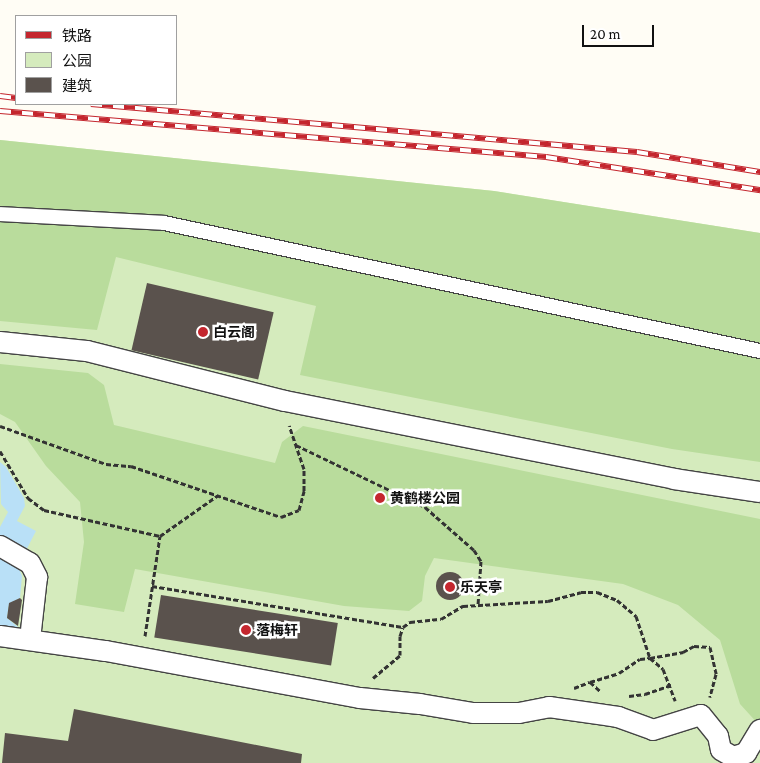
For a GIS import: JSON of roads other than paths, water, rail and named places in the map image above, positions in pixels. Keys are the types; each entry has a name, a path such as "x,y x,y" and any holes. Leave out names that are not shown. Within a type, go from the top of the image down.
{"street":[{"path":"0,342 87,351 285,401 674,479 760,492"},
{"path":"0,546 30,563 37,577 30,639"},
{"path":"0,636 30,639 360,698 420,704 473,713 520,713 549,707 618,717 653,730 701,715 718,736 721,750 733,757 746,753 760,730"}],"lane":[{"path":"0,214 164,223 760,352"}],"water":[{"path":"0,462 6,467 24,498 25,506 17,521 36,531 18,566 22,576 20,598 9,604 7,618 18,627 11,630 0,630 0,527 8,512 1,504"}],"railway":[{"path":"0,96 15,98"},
{"path":"102,105 637,152 760,172"},
{"path":"0,111 546,157 760,190"}],"place":[{"name":"白云阁","path":"203,332"},
{"name":"黄鹤楼公园","path":"380,498"},
{"name":"乐天亭","path":"450,587"},
{"name":"落梅轩","path":"246,630"}]}
